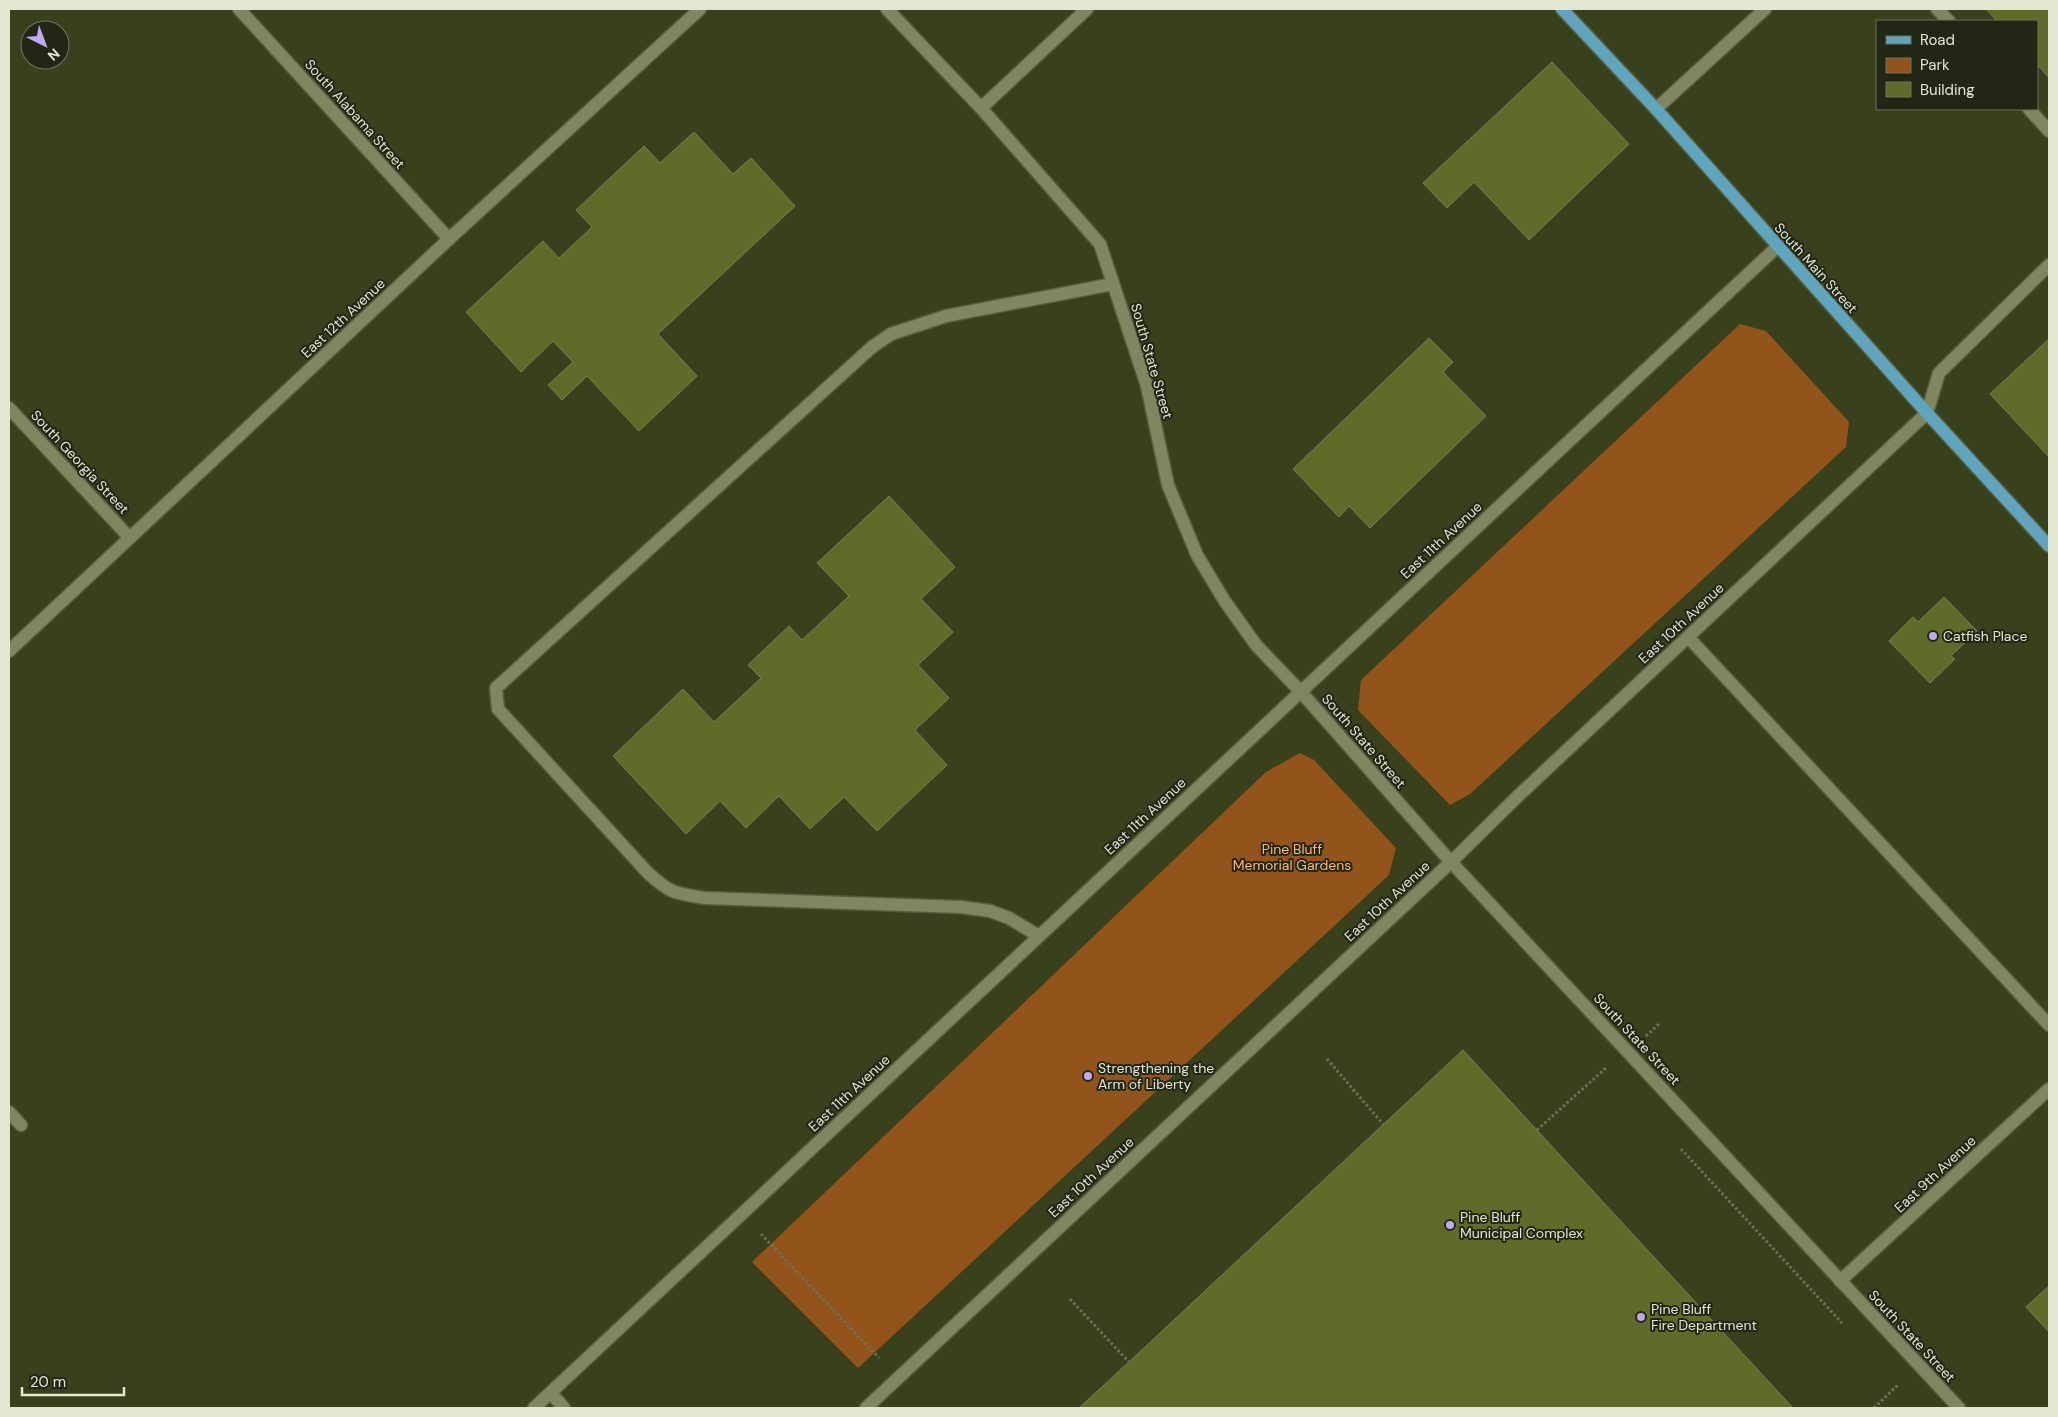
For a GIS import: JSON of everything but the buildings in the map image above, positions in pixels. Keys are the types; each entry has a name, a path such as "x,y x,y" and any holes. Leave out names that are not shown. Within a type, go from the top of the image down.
{"main road":[{"name":"South Main Street","path":"1562,9 1656,109 1927,413 2049,546"}],"street":[{"name":"South Alabama Street","path":"239,9 449,239"},
{"name":"East 12th Avenue","path":"9,651 449,239 700,9"},
{"name":"South State Street","path":"888,9 981,108 1100,244 1147,386 1168,484 1197,555 1224,600 1256,645 1301,692 1451,862 1959,1408"},
{"path":"981,108 1087,9"},
{"path":"1656,109 1766,9"},
{"path":"1937,9 1948,20"},
{"path":"2030,110 2049,131"},
{"name":"East 11th Avenue","path":"534,1408 1777,246"},
{"path":"1927,413 1939,372 2049,265"},
{"path":"1039,936 1009,918 990,911 961,907 705,898 679,894 665,889 648,873 498,709 496,688 872,347 891,334 946,316 1113,284"},
{"name":"South Georgia Street","path":"9,408 129,537"},
{"name":"East 10th Avenue","path":"866,1408 1451,862 1516,798 1927,413"},
{"path":"1688,637 2049,1025"},
{"name":"East 9th Avenue","path":"1840,1281 2049,1089"},
{"path":"9,1112 21,1125"},
{"path":"551,1393 564,1408"}],"path":[{"path":"1645,1037 1660,1023"},
{"path":"1326,1059 1383,1124"},
{"path":"1537,1130 1606,1068"},
{"path":"1681,1149 1842,1323"},
{"path":"760,1234 879,1358"},
{"path":"1070,1299 1129,1362"},
{"path":"1874,1408 1900,1384"}],"green space":[{"path":"1740,324 1766,331 1849,422 1846,447 1470,794 1450,805 1358,710 1361,680"},
{"name":"Pine Bluff Memorial Gardens","path":"1300,753 1314,760 1396,848 1389,875 858,1368 752,1262 1266,772"}],"place":[{"name":"Catfish Place","path":"1933,636"},
{"name":"Strengthening the Arm of Liberty","path":"1088,1076"},
{"name":"Pine Bluff Municipal Complex","path":"1450,1225"},
{"name":"Pine Bluff Fire Department","path":"1641,1317"}]}
